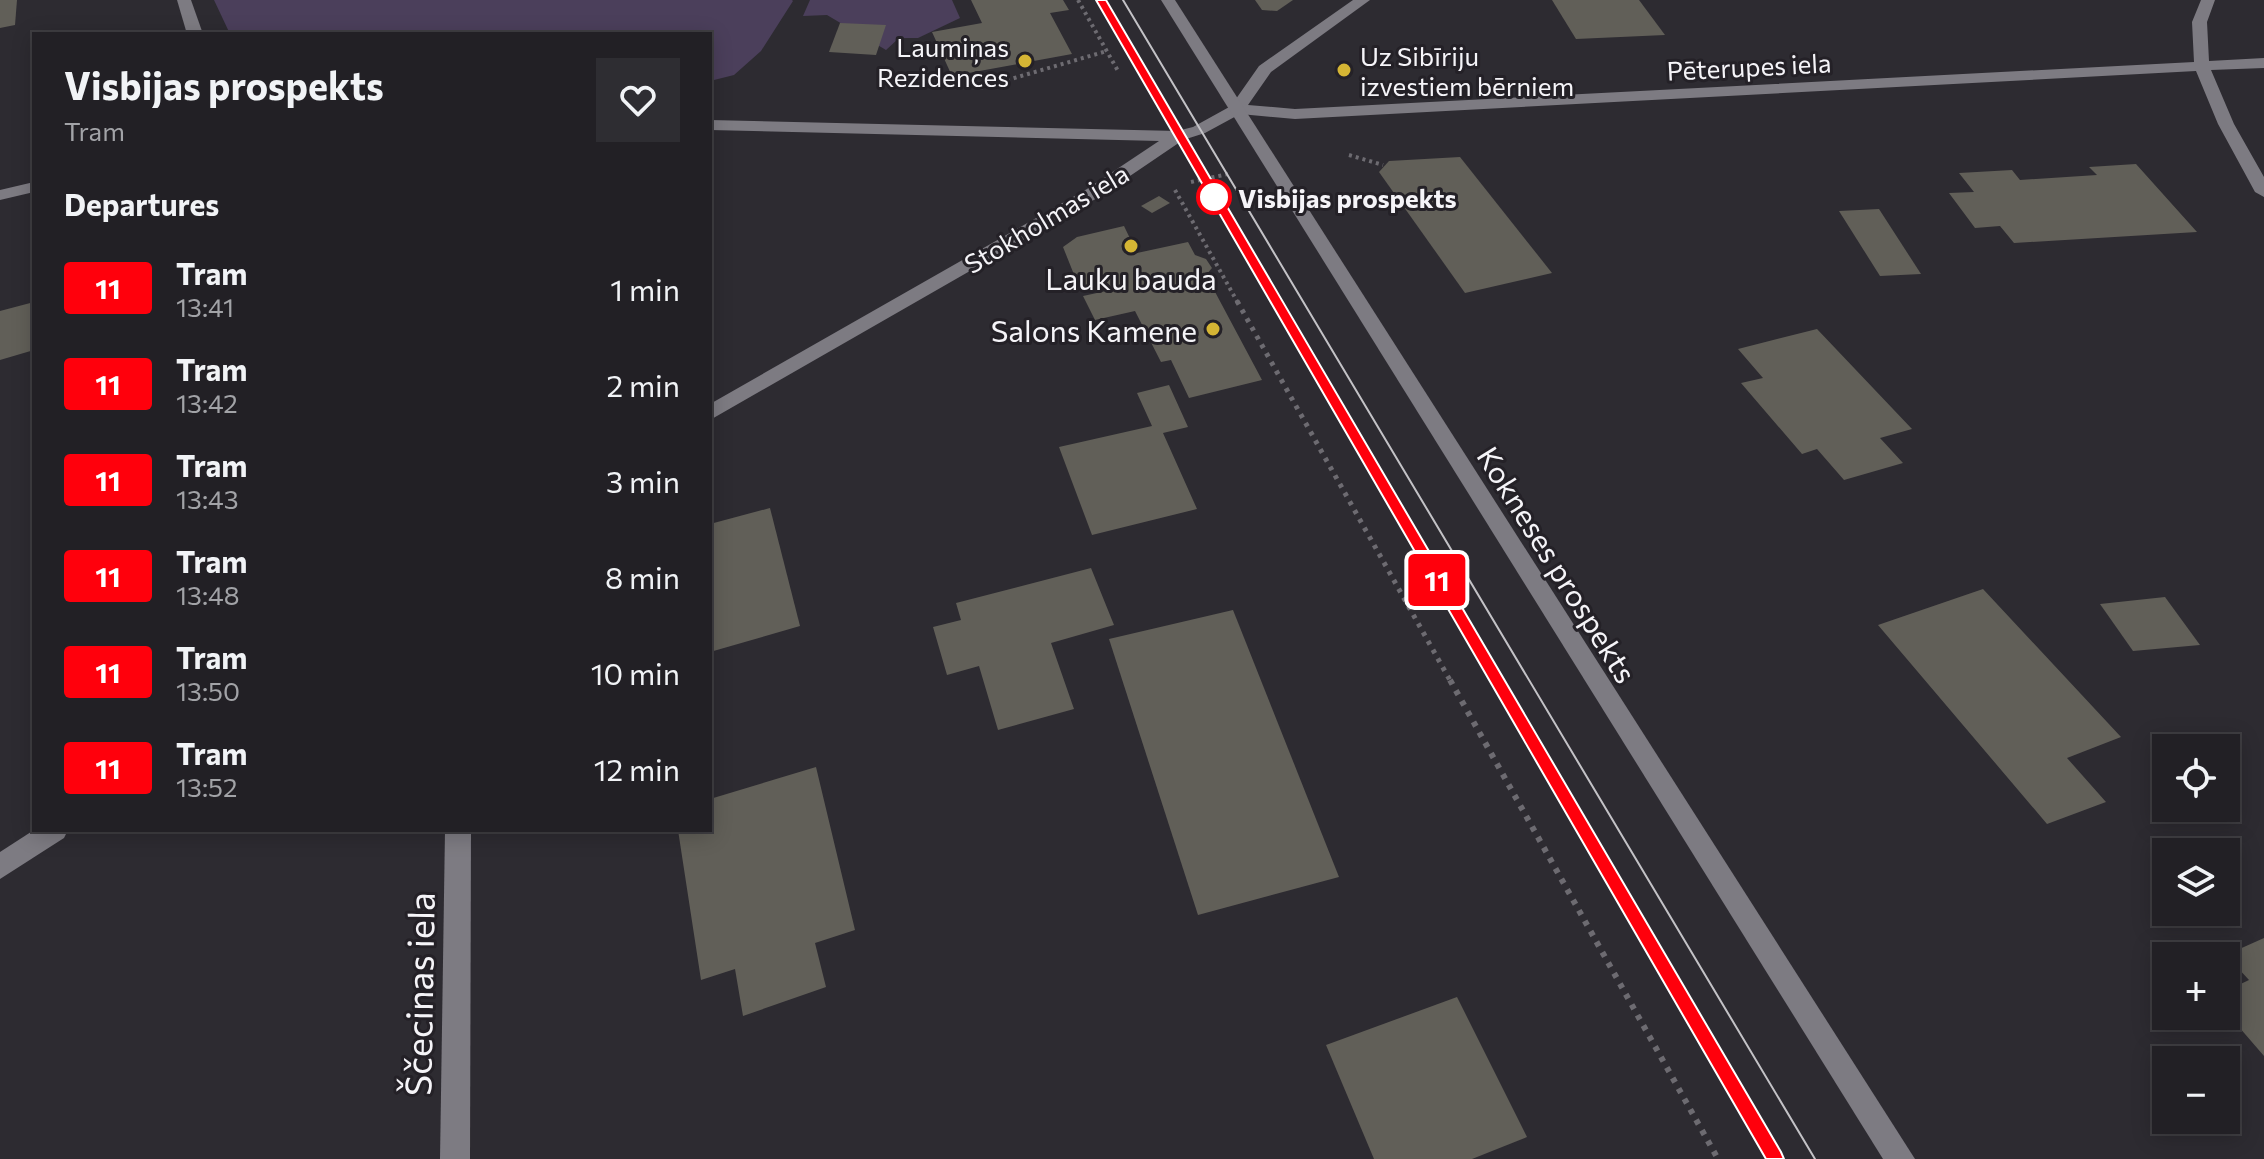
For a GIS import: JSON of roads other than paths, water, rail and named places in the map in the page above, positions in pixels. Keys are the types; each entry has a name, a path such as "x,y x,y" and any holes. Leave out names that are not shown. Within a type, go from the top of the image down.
{"street":[{"path":"184,0 194,32"},
{"name":"Kokneses prospekts","path":"1168,0 1900,1159"},
{"name":"Stokholmas iela","path":"712,412 1093,193 1177,136 1199,130 1237,109 1265,69 1363,0"},
{"path":"2208,0 2197,46 2206,82 2264,192"},
{"name":"Pēterupes iela","path":"1237,109 1295,114 2264,63"},
{"path":"712,125 1177,136"},
{"path":"0,195 32,187"},
{"path":"0,867 52,832"},
{"name":"Ščecinas iela","path":"455,1159 458,832"}],"tram line":[{"path":"1101,0 1177,136 1774,1159"},
{"name":"11","path":"1101,0 1177,136 1774,1159"},
{"path":"1123,0 1815,1159"}],"place":[{"name":"Laumiņas Rezidences","path":"1025,61"},
{"name":"Uz Sibīriju izvestiem bērniem","path":"1344,70"},
{"name":"Visbijas prospekts","path":"1214,197"},
{"name":"Lauku bauda","path":"1131,246"},
{"name":"Salons Kamene","path":"1213,329"}]}
